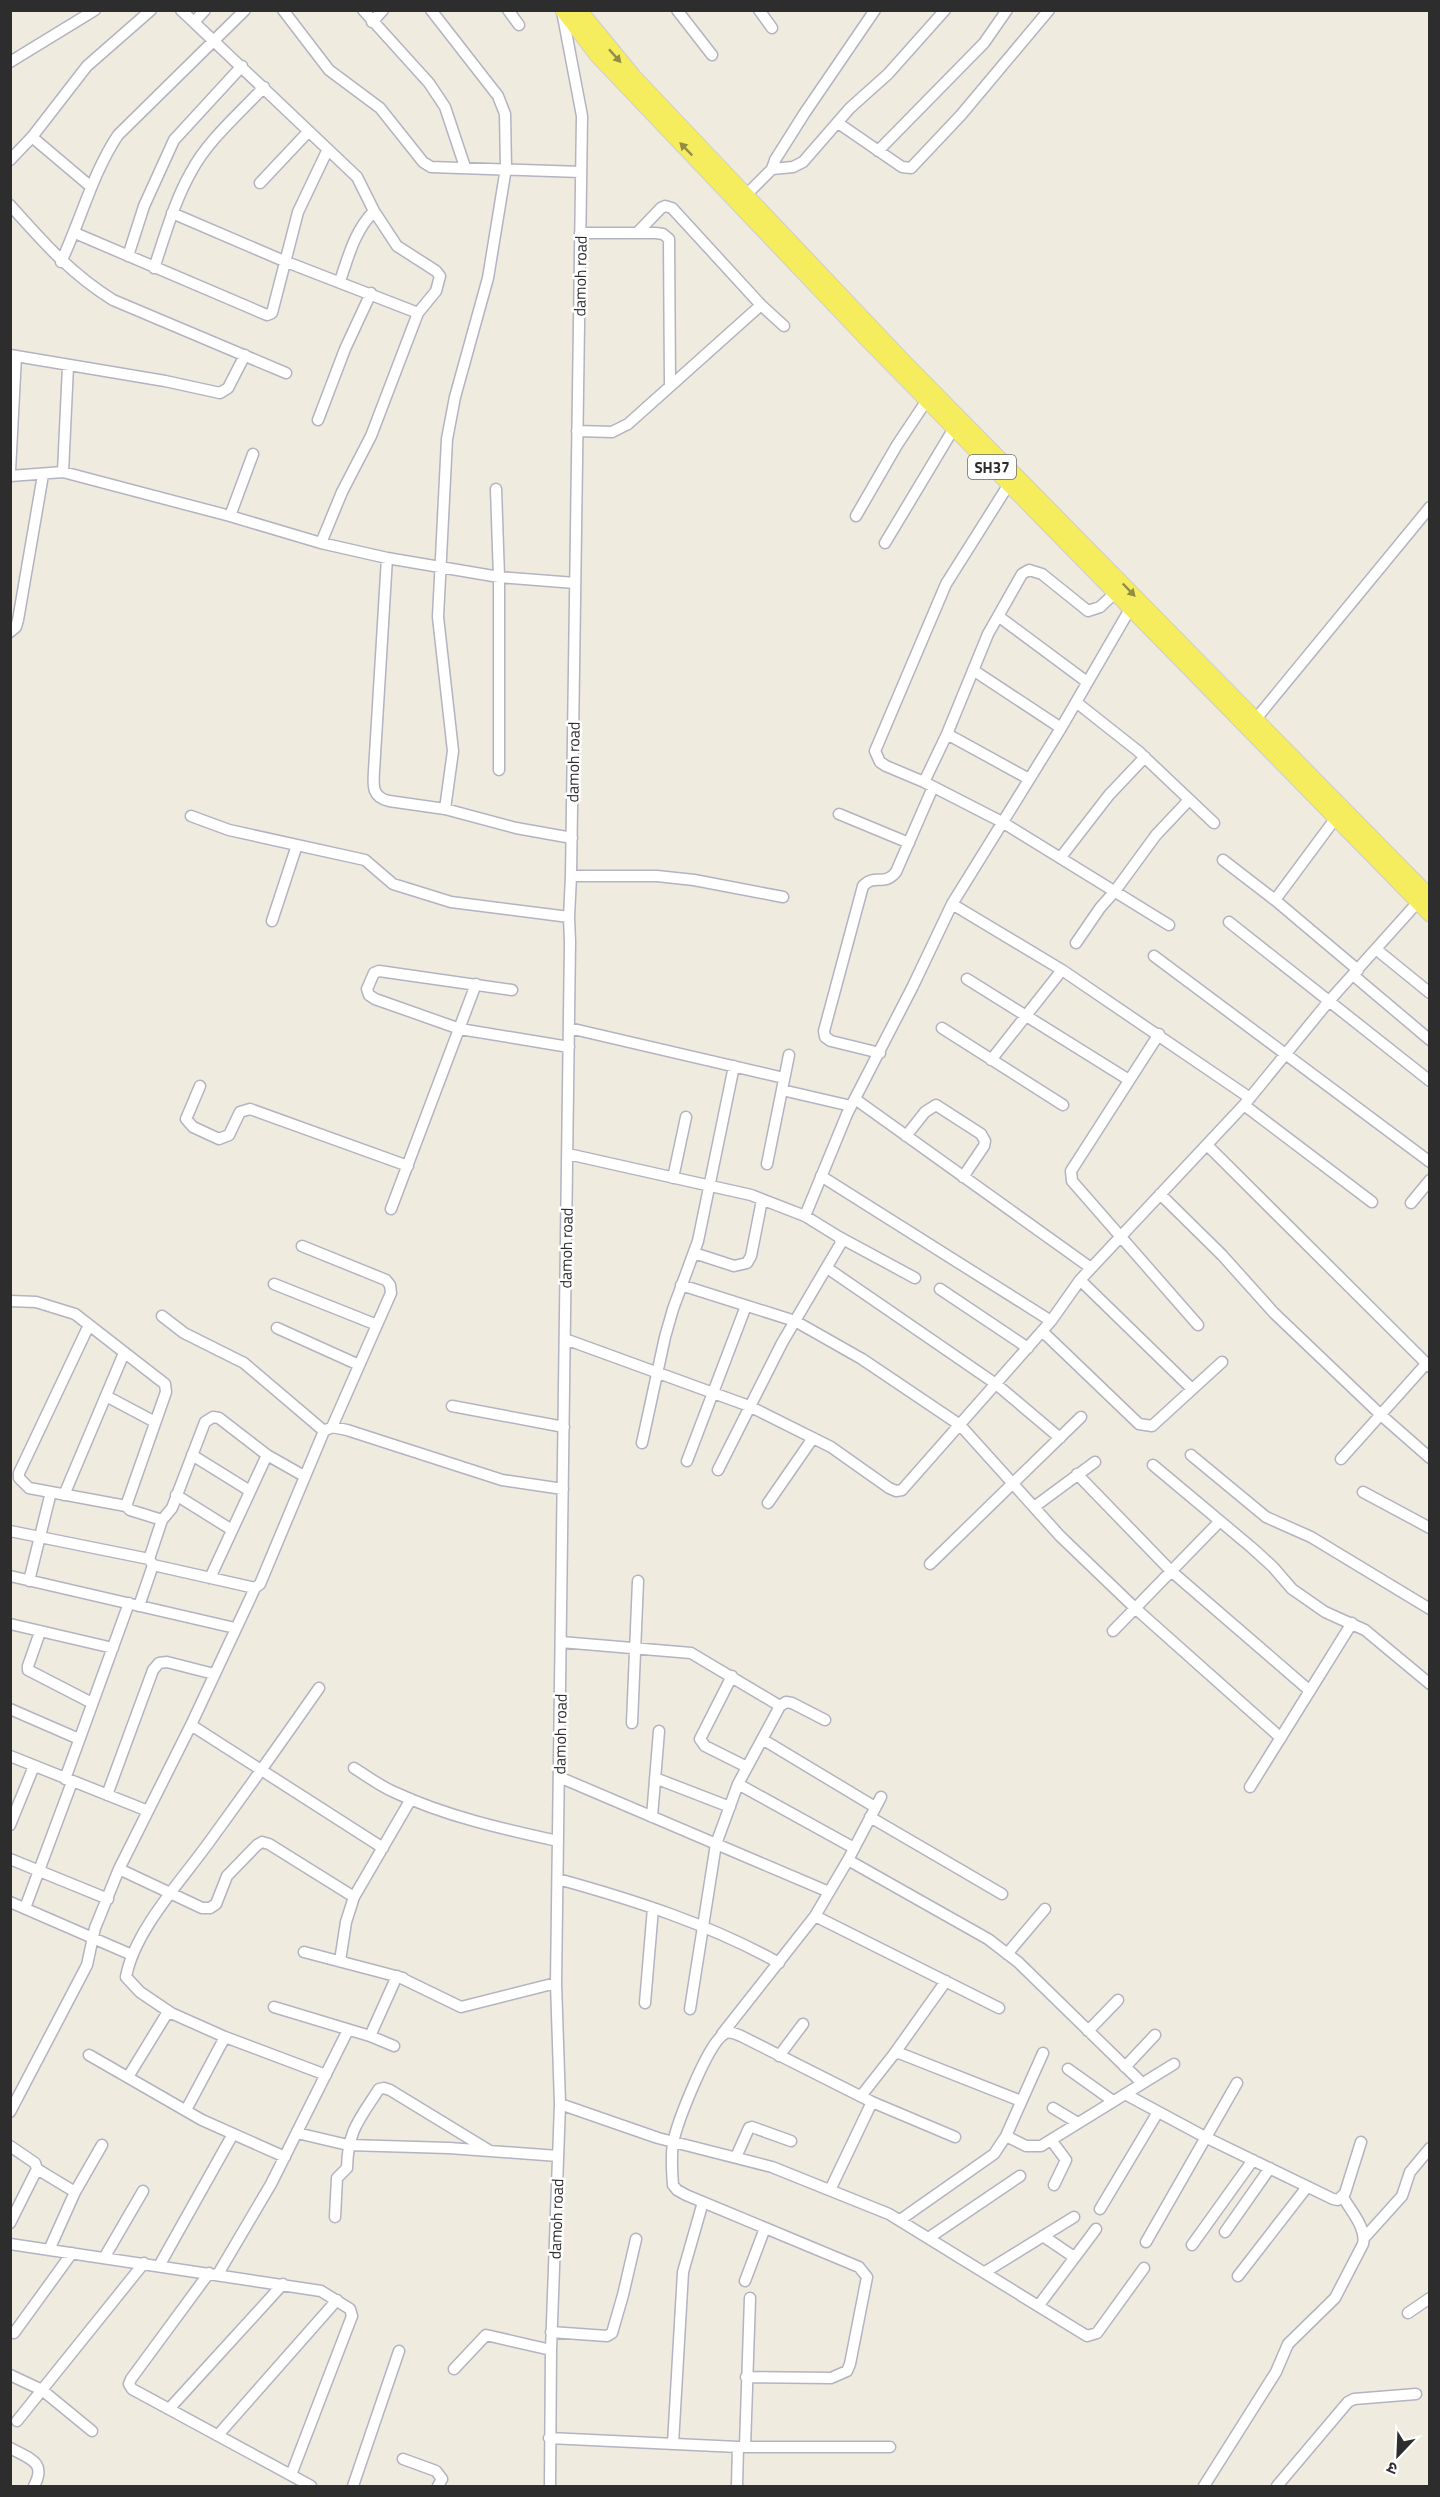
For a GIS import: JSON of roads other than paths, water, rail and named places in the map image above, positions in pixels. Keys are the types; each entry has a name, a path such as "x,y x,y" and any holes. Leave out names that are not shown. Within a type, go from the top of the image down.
{"main road":[{"name":"SH37","path":"562,10 604,63 954,428 1335,819 1424,900"},
{"name":"SH37","path":"579,10 633,76 904,362 1255,720 1424,900 1430,914"}],"street":[{"path":"10,63 95,10"},
{"path":"10,160 32,138 87,66 151,10"},
{"path":"181,10 357,177 374,212 397,246 436,271 440,276 436,291 418,313 371,436 342,492 321,543"},
{"path":"194,22 205,10"},
{"path":"61,262 90,194 90,186 106,153 118,135 245,10"},
{"path":"283,10 329,70 380,108 423,162 431,167 581,172"},
{"path":"363,10 429,82 446,107 465,167"},
{"path":"372,22 383,10"},
{"path":"431,10 498,96 505,114 506,168 488,278 455,397 447,439 438,617 453,751 445,809"},
{"path":"508,10 519,26"},
{"name":"damoh road","path":"550,2487 550,2350 560,2104 556,1983 568,1154 569,917 582,116 562,10"},
{"path":"678,10 712,55"},
{"path":"759,10 772,28"},
{"path":"772,170 785,169 802,162 850,108 888,74 945,10"},
{"path":"878,151 984,43 1006,10"},
{"path":"838,123 902,166 911,168 961,115 1049,10"},
{"path":"746,195 772,170 775,160 870,12"},
{"path":"128,256 144,206 174,140 242,66"},
{"path":"154,268 172,213 191,171 202,155 264,87"},
{"path":"260,183 308,132"},
{"path":"32,138 90,186"},
{"path":"75,233 267,315 275,310 284,261 298,212 327,151"},
{"path":"10,204 61,262 113,300 286,372"},
{"path":"637,233 661,208 665,206 672,208 761,305 784,326"},
{"path":"340,281 354,238 362,223 374,212"},
{"path":"172,213 284,261 418,313"},
{"path":"580,234 663,234 669,239 670,386"},
{"path":"318,420 345,349 371,293"},
{"path":"578,431 600,432 621,428 761,305"},
{"path":"245,355 228,388 220,393 165,381 13,355 10,473 43,475 63,472 230,516 321,543 387,558 499,577 575,583"},
{"path":"63,472 68,366"},
{"path":"856,516 927,400"},
{"path":"885,543 954,428"},
{"path":"230,516 253,454"},
{"path":"10,632 16,627 18,620 43,475"},
{"path":"1009,484 945,584 875,751 880,762 1002,822 1169,925"},
{"path":"496,489 499,577 499,770"},
{"path":"1255,720 1430,507"},
{"path":"387,558 373,788 381,799 445,809 516,828 572,838"},
{"path":"880,1053 831,1041 825,1037 824,1031 863,886 874,879 885,881 891,879 896,872 909,843 947,734 998,616 1022,574 1029,570 1042,574 1088,611 1100,607 1115,593"},
{"path":"805,1216 853,1103 880,1053 952,904 1061,729 1130,609"},
{"path":"998,616 1088,682"},
{"path":"973,670 1061,729"},
{"path":"1076,702 1145,758 1214,823"},
{"path":"947,734 1029,779"},
{"path":"1061,857 1109,795 1145,758"},
{"path":"1076,944 1100,908 1156,835 1189,800"},
{"path":"839,814 909,843"},
{"path":"191,816 230,830 365,860 393,884 451,902 569,917"},
{"path":"1275,900 1335,819"},
{"path":"272,921 297,845"},
{"path":"1223,860 1275,900 1430,1040"},
{"path":"571,876 606,875 694,880 783,897"},
{"path":"565,1339 749,1406 831,1447 896,1491 902,1490 1028,1348 1080,1280 1247,1102 1329,1001 1424,900"},
{"path":"952,904 1062,970 1158,1034 1372,1203"},
{"path":"1229,922 1430,1081"},
{"path":"1377,950 1430,993"},
{"path":"1154,956 1430,1161"},
{"path":"991,1060 1062,970"},
{"path":"512,990 387,971 374,973 367,989 369,995 375,999 460,1029 569,1047"},
{"path":"967,979 1129,1080"},
{"path":"391,1209 476,984"},
{"path":"569,1028 784,1078"},
{"path":"942,1028 1063,1105"},
{"path":"1158,1034 1071,1171 1071,1176 1072,1181 1198,1325"},
{"path":"767,1164 789,1055"},
{"path":"642,1443 664,1337 694,1253 711,1186 734,1066"},
{"path":"200,1086 186,1119 193,1127 219,1139 229,1135 240,1112 250,1109 408,1166"},
{"path":"782,1090 853,1103 906,1136 1091,1268"},
{"path":"906,1136 925,1112 936,1105 981,1134 985,1141 984,1146 963,1176"},
{"path":"673,1178 686,1117"},
{"path":"1207,1145 1428,1365 1341,1459"},
{"path":"568,1154 711,1186 762,1200 805,1216 915,1278"},
{"path":"821,1176 1050,1321"},
{"path":"1411,1203 1429,1183"},
{"path":"1160,1194 1222,1255 1274,1313 1381,1415 1430,1458"},
{"path":"694,1253 734,1266 747,1263 751,1256 762,1200"},
{"path":"718,1470 749,1406 795,1321 841,1243 839,1237"},
{"path":"10,2112 14,2099 87,1965 93,1936 119,1869 191,1725 235,1628 255,1588 260,1584 303,1476 359,1365 391,1293 390,1285 386,1281 302,1246"},
{"path":"827,1268 996,1384 1060,1438"},
{"path":"1080,1280 1192,1389"},
{"path":"274,1284 376,1325"},
{"path":"681,1285 795,1321 862,1359 960,1425 1060,1536 1135,1608 1281,1738"},
{"path":"940,1289 1028,1348"},
{"path":"10,1301 36,1302 67,1311 89,1325 165,1384 166,1392 126,1506"},
{"path":"687,1461 746,1306"},
{"path":"162,1316 184,1333 244,1363 328,1429 347,1430 502,1480 563,1489"},
{"path":"89,1325 19,1473 19,1478 23,1484 64,1495 126,1506 130,1510 162,1520"},
{"path":"277,1329 359,1365"},
{"path":"1042,1331 1138,1424 1144,1427 1152,1426 1222,1362"},
{"path":"64,1495 124,1353"},
{"path":"106,1396 155,1422"},
{"path":"452,1406 564,1427"},
{"path":"25,1908 92,1703 113,1648 134,1605 151,1562 162,1520 168,1514 176,1496 205,1422 213,1416 219,1418 267,1455 303,1476"},
{"path":"930,1564 1081,1417"},
{"path":"768,1503 813,1438"},
{"path":"192,1455 250,1491"},
{"path":"210,1578 267,1455"},
{"path":"1191,1455 1266,1516 1311,1537 1430,1609"},
{"path":"1034,1507 1095,1462"},
{"path":"1153,1465 1273,1567 1292,1589 1310,1603 1365,1630 1430,1684"},
{"path":"1077,1474 1172,1571 1310,1691"},
{"path":"29,1581 51,1492"},
{"path":"1363,1492 1430,1528"},
{"path":"176,1496 232,1530"},
{"path":"1113,1631 1220,1521"},
{"path":"10,1531 255,1588"},
{"path":"10,1576 235,1628"},
{"path":"632,1723 638,1581"},
{"path":"1250,1787 1352,1623"},
{"path":"10,1624 113,1648"},
{"path":"40,1632 28,1670 92,1703"},
{"path":"561,1642 691,1653 780,1706"},
{"path":"107,1795 153,1670 159,1663 167,1662 214,1674"},
{"path":"732,1676 700,1739 705,1746 747,1767"},
{"path":"319,1688 262,1770 170,1893 132,1955 126,1977 140,1992 171,2013 225,2037 326,2075"},
{"path":"690,2009 716,1844 738,1784 780,1706 786,1702 792,1703 825,1720"},
{"path":"10,1710 79,1739"},
{"path":"191,1725 383,1848"},
{"path":"652,1817 659,1731"},
{"path":"762,1739 876,1807 1002,1894"},
{"path":"10,1756 148,1811"},
{"path":"10,1825 34,1766"},
{"path":"354,1768 394,1792 487,1825 558,1841"},
{"path":"559,1777 829,1892"},
{"path":"655,1778 730,1806"},
{"path":"738,1784 854,1848"},
{"path":"340,1961 346,1922 354,1898 411,1798"},
{"path":"746,2377 831,2378 847,2371 867,2277 859,2267 677,2190 673,2185 673,2142 698,2075 712,2047 815,1916 876,1807"},
{"path":"119,1869 202,1908 210,1908 216,1904 227,1876 233,1868 262,1842 269,1844 354,1898"},
{"path":"10,1859 108,1899"},
{"path":"848,1860 923,1900 988,1939 1007,1954 1142,2083"},
{"path":"558,1879 703,1926 738,1941 779,1963"},
{"path":"10,1902 93,1936 132,1955"},
{"path":"645,2003 653,1908"},
{"path":"1007,1954 1045,1909"},
{"path":"815,1916 999,2008"},
{"path":"304,1952 423,1984"},
{"path":"397,1977 461,2007 556,1983"},
{"path":"370,2036 397,1977"},
{"path":"861,2096 946,1981"},
{"path":"1088,2031 1118,2000"},
{"path":"274,2007 370,2036 394,2046"},
{"path":"128,2077 166,2015 171,2013"},
{"path":"779,2056 803,2024"},
{"path":"311,2487 132,2389 129,2384 130,2379 214,2273 285,2157 348,2030"},
{"path":"722,2034 732,2032 872,2102 955,2137"},
{"path":"1125,2067 1155,2036"},
{"path":"186,2110 225,2037"},
{"path":"900,2220 989,2159 1006,2136 1043,2053"},
{"path":"894,2054 904,2054 1021,2101"},
{"path":"89,2055 186,2110 285,2157"},
{"path":"1006,2136 1033,2147 1051,2140 1174,2064"},
{"path":"1068,2069 1113,2101"},
{"path":"1146,2242 1237,2083"},
{"path":"335,2217 337,2178 347,2168 348,2145 352,2131 379,2089 384,2088 490,2151"},
{"path":"1125,2094 1205,2137 1307,2187 1333,2199 1342,2197"},
{"path":"830,2190 872,2102"},
{"path":"560,2104 673,2142 772,2167 900,2220 1087,2336 1093,2336 1144,2268"},
{"path":"1053,2108 1078,2123"},
{"path":"1100,2209 1158,2112"},
{"path":"736,2157 748,2128 752,2127 791,2141"},
{"path":"297,2133 348,2145 558,2156"},
{"path":"159,2265 233,2134"},
{"path":"1051,2140 1066,2160 1054,2185"},
{"path":"1361,2142 1342,2197 1365,2237"},
{"path":"49,2250 75,2192 102,2145"},
{"path":"10,2146 36,2163 37,2169 10,2223"},
{"path":"1204,2487 1276,2372 1288,2344 1335,2298 1365,2237 1402,2196 1410,2172 1430,2148"},
{"path":"1192,2245 1253,2160"},
{"path":"1225,2232 1270,2168"},
{"path":"37,2169 75,2192"},
{"path":"930,2237 1020,2176"},
{"path":"1238,2276 1307,2187"},
{"path":"104,2258 143,2191"},
{"path":"673,2444 683,2272 703,2202"},
{"path":"985,2272 1074,2217"},
{"path":"745,2281 765,2228"},
{"path":"1039,2306 1096,2229"},
{"path":"1043,2236 1074,2257"},
{"path":"551,2332 607,2336 612,2333 636,2239"},
{"path":"10,2244 214,2273 321,2291 350,2308 352,2316 291,2475"},
{"path":"14,2333 72,2253"},
{"path":"17,2421 144,2263"},
{"path":"169,2409 283,2284"},
{"path":"737,2487 750,2298"},
{"path":"1408,2313 1430,2298"},
{"path":"218,2435 337,2300"},
{"path":"454,2369 486,2335 550,2350"},
{"path":"352,2487 399,2351"},
{"path":"10,2375 42,2390 92,2431"},
{"path":"1277,2487 1348,2402 1354,2399 1416,2394"},
{"path":"549,2438 741,2447 891,2447"},
{"path":"10,2448 33,2461 39,2468 40,2475 34,2487"},
{"path":"403,2459 436,2471 442,2479 438,2487"}]}
